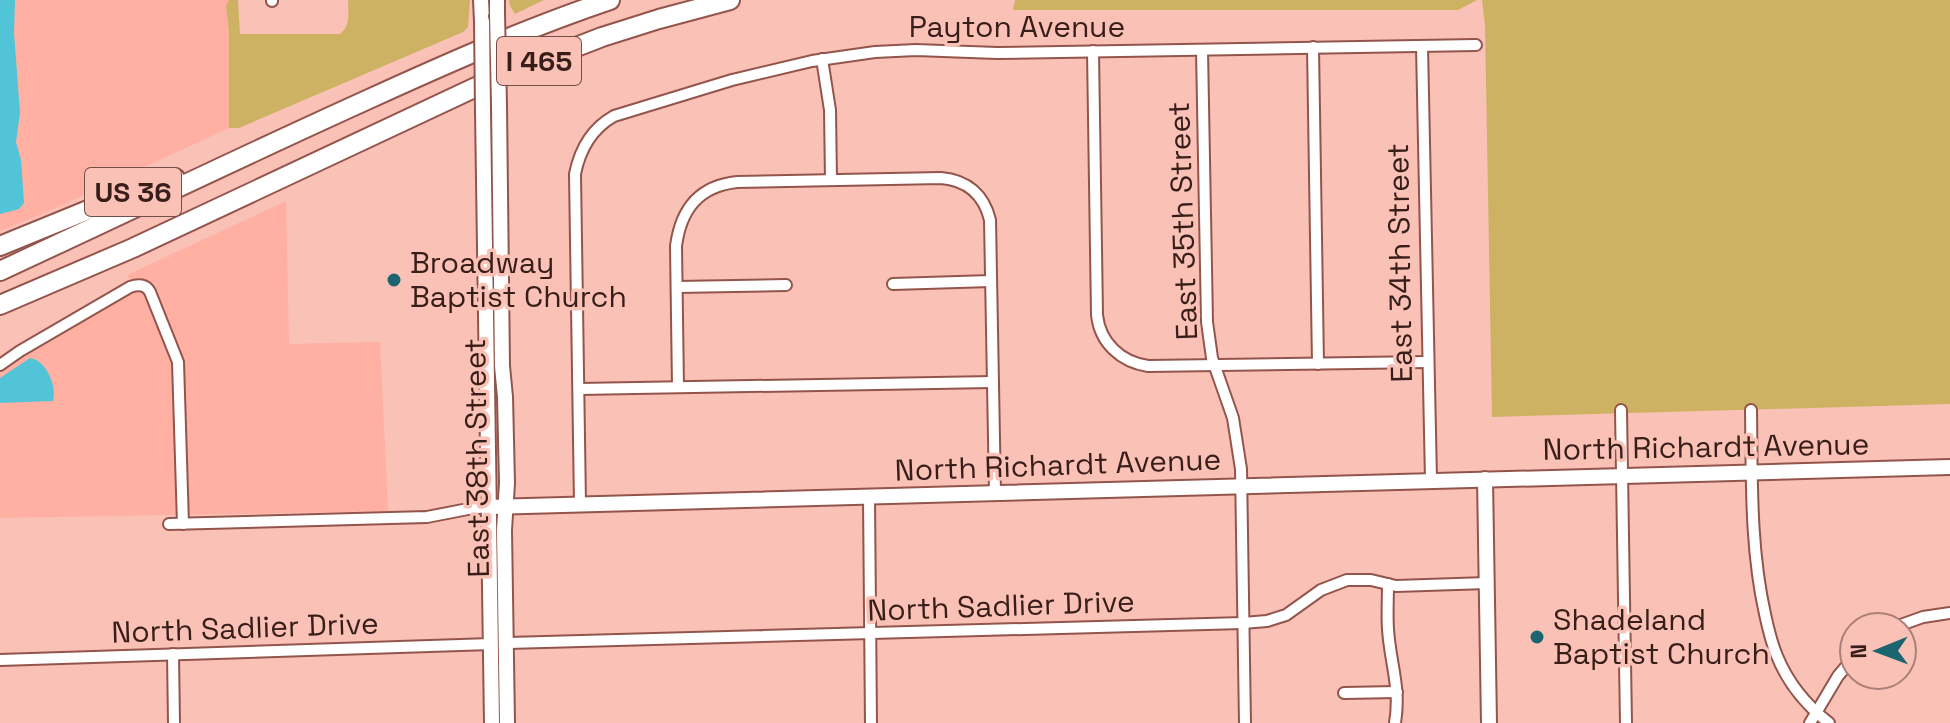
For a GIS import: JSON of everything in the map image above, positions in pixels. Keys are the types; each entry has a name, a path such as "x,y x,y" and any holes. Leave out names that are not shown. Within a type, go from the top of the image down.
{"highway":[{"name":"I 465","path":"0,271 491,44 610,0"},
{"name":"I 465","path":"0,305 133,248 520,68 630,28 730,0"},
{"name":"US 36","path":"0,246 115,199 268,145"},
{"name":"US 36","path":"0,319 133,248"}],"street":[{"name":"East 38th Street","path":"481,0 488,507 507,723"},
{"name":"East 38th Street","path":"492,723 506,506 497,7"},
{"name":"Payton Avenue","path":"579,389 575,174 582,149 593,133 610,118 625,111 732,80 855,54 1476,45"},
{"name":"East 34th Street","path":"1422,46 1431,480"},
{"path":"1313,47 1318,364"},
{"name":"East 35th Street","path":"1202,50 1207,322 1213,366 1236,432 1241,469 1245,723"},
{"path":"1093,51 1097,315 1107,343 1123,358 1148,366 1428,362"},
{"path":"822,59 830,110 831,180"},
{"path":"678,387 678,232 691,205 710,189 729,183 831,180 944,178 961,182 974,191 985,205 990,220 995,493"},
{"path":"893,284 991,281"},
{"path":"677,287 786,285"},
{"path":"0,365 130,287 146,287 178,362 183,524"},
{"path":"580,504 579,389 993,382"},
{"path":"1621,410 1626,723"},
{"path":"1751,410 1755,555 1771,639 1791,683 1829,723"},
{"name":"North Richardt Avenue","path":"169,524 427,517 506,506 1950,467"},
{"path":"1485,479 1489,723"},
{"path":"869,497 871,723"},
{"name":"North Sadlier Drive","path":"0,660 1243,623 1267,621 1286,615 1321,590 1343,581 1363,579 1396,586 1487,583"},
{"path":"1388,584 1388,629 1397,692 1395,723"},
{"path":"1918,619 1950,613"},
{"path":"173,654 174,723"},
{"path":"1810,723 1838,676"},
{"path":"1344,693 1397,692"}],"shaded area":[{"path":"0,0 229,0 226,6 229,128 0,231"},
{"path":"229,0 238,0 240,34 340,34 347,23 348,0 470,0 468,27 463,32 239,128 229,128 226,6"},
{"path":"509,0 544,0 515,14"},
{"path":"1015,0 1477,0 1458,10 1013,10"},
{"path":"1482,0 1950,0 1950,404 1492,417"},
{"path":"286,201 289,344 380,342 388,511 0,518 0,374 136,291 127,275"}],"water":[{"path":"0,0 15,0 14,33 20,113 16,142 21,160 24,203 19,209 0,214"},
{"path":"30,358 41,363 49,375 53,401 0,403 0,378"}],"place":[{"name":"Broadway Baptist Church","path":"394,280"},
{"name":"Shadeland Baptist Church","path":"1537,637"}]}
